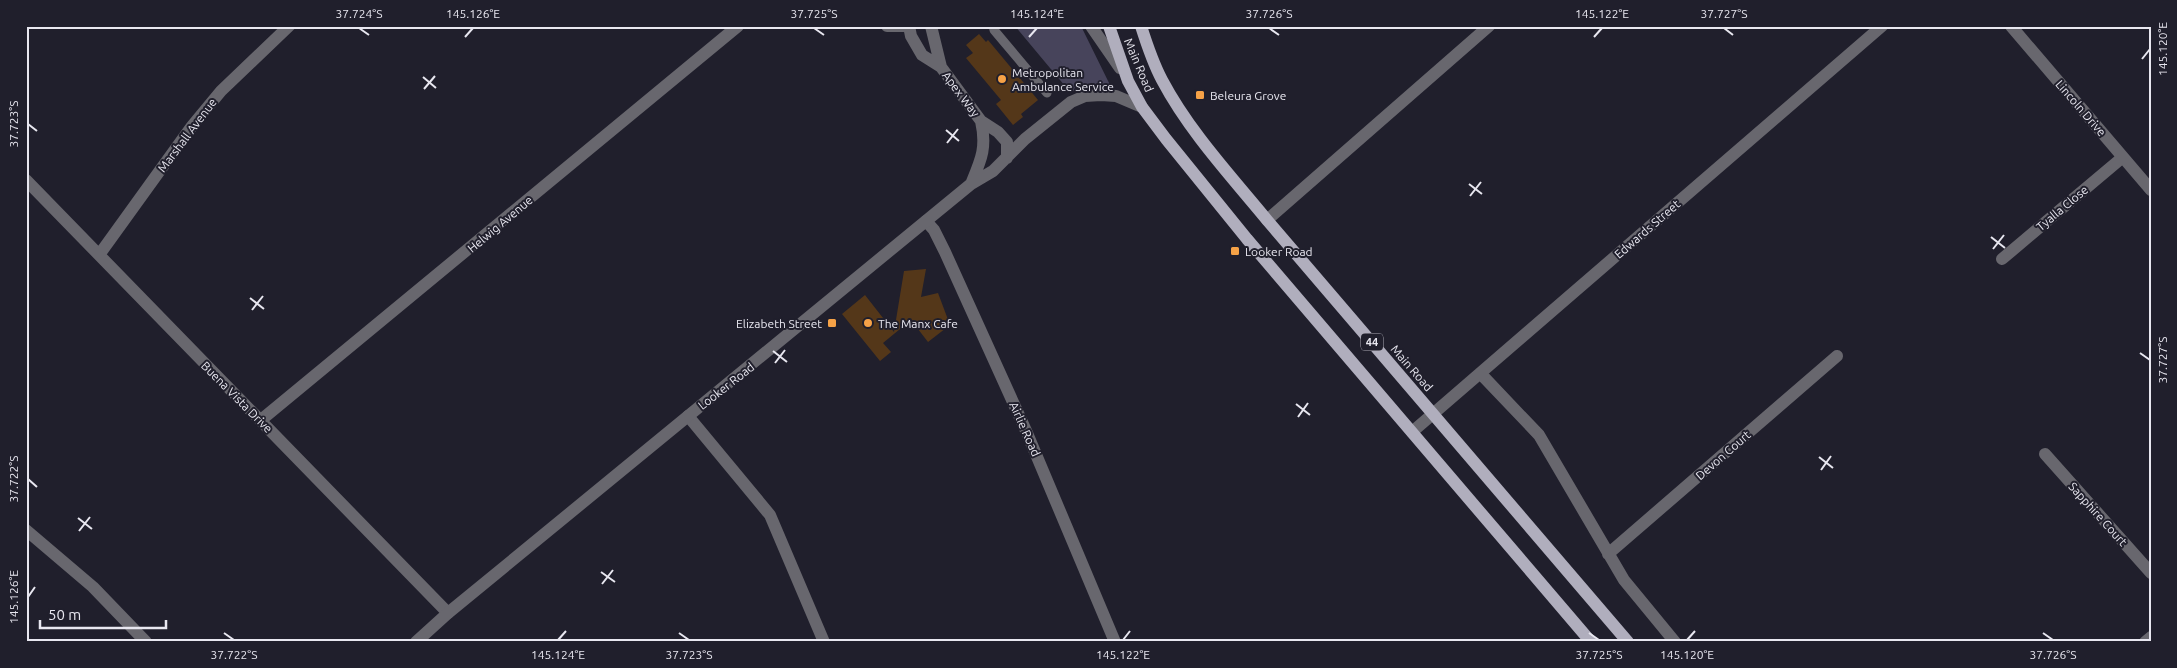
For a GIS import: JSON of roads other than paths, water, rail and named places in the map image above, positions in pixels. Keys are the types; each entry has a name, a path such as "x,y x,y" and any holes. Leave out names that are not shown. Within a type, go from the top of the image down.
{"main road":[{"name":"Main Road","path":"1109,26 1128,81 1142,107 1166,139 1247,239 1591,642"},
{"name":"Main Road","path":"1141,26 1159,73 1182,112 1210,150 1267,220 1628,642"}],"street":[{"name":"Marshall Avenue","path":"99,255 198,118 221,90 288,26"},
{"name":"Helwig Avenue","path":"261,420 738,26"},
{"path":"887,26 910,26"},
{"name":"Apex Way","path":"910,26 911,36 922,55 941,67 981,121 998,132 1007,142 1007,158"},
{"name":"Apex Way","path":"931,26 941,67"},
{"path":"1091,26 1110,50 1128,81"},
{"path":"1267,220 1489,26"},
{"name":"Edwards Street","path":"1412,432 1882,26"},
{"name":"Lincoln Drive","path":"2011,26 2151,190"},
{"name":"Looker Road","path":"416,642 448,613 688,416 793,333 971,184 982,179 1007,158 1025,139 1063,108 1085,96 1101,94 1116,96 1142,107"},
{"name":"Apex Way","path":"971,184 982,160 984,147 981,121"},
{"name":"Tyalla Close","path":"2002,260 2123,157"},
{"name":"Buena Vista Drive","path":"26,180 448,613"},
{"name":"Airlie Road","path":"926,221 934,230 945,252 1027,433 1115,642"},
{"name":"Devon Court","path":"1608,554 1837,356"},
{"path":"1480,373 1539,436 1624,580 1675,642"},
{"path":"688,416 770,516 824,642"},
{"name":"Sapphire Court","path":"2045,454 2151,573"},
{"path":"26,530 93,588 146,642"},
{"path":"2145,642 2151,636"}],"lane":[{"path":"993,26 994,30 1047,93"}],"place":[{"name":"Metropolitan Ambulance Service","path":"1002,79"},
{"name":"Beleura Grove","path":"1200,95"},
{"name":"Looker Road","path":"1235,251"},
{"name":"Elizabeth Street","path":"832,323"},
{"name":"The Manx Cafe","path":"868,323"}]}
